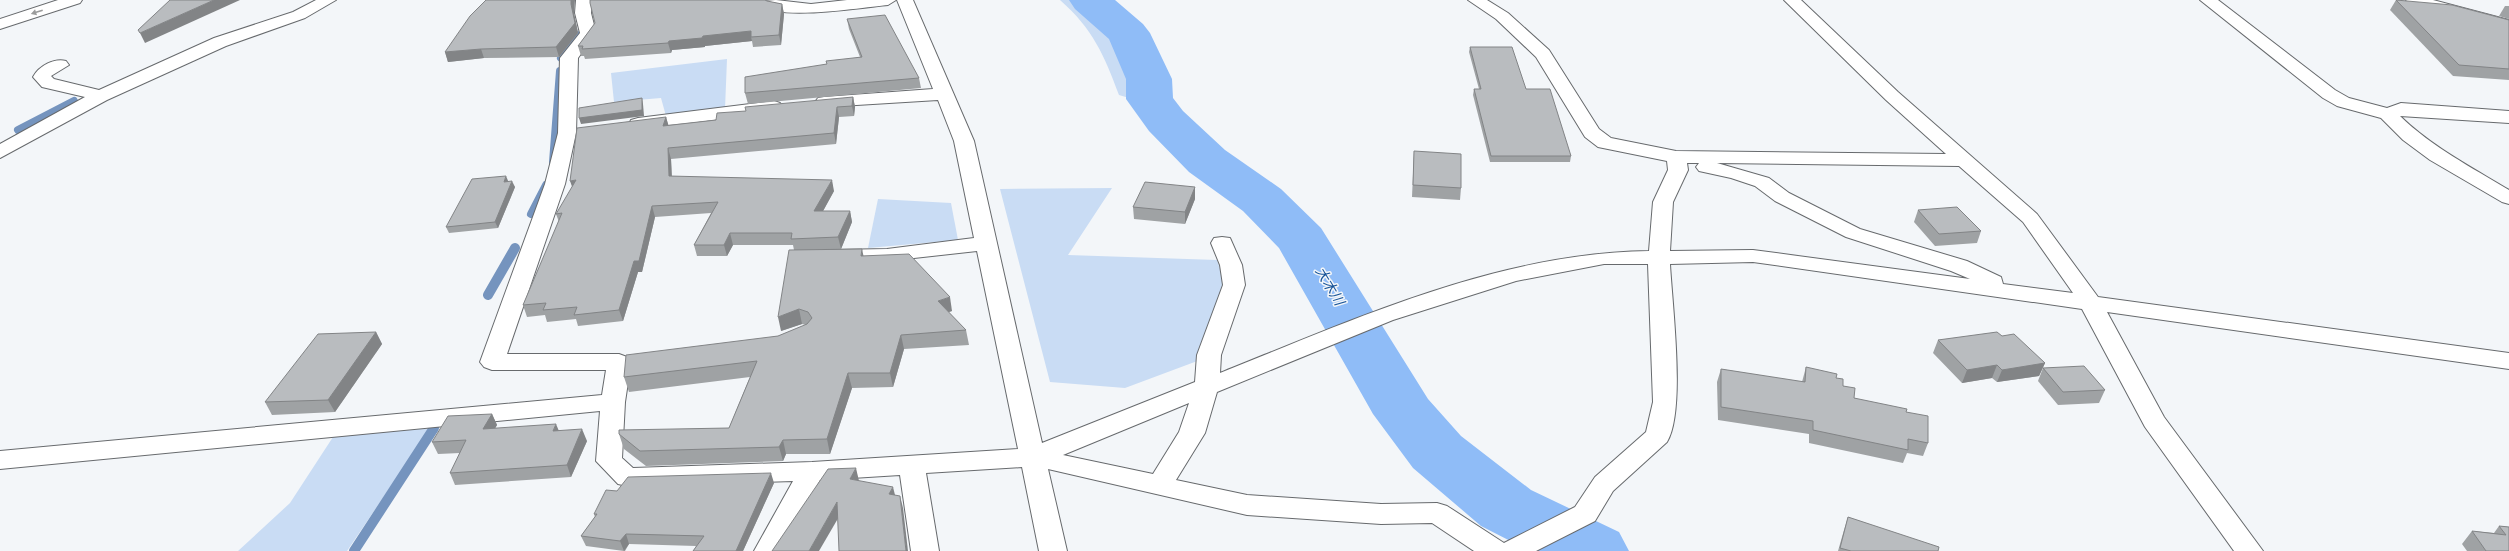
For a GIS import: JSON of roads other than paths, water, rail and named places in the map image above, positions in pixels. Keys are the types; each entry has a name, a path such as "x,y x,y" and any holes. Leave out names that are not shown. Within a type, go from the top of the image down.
{"street":[{"path":"0,12 37,0"},
{"path":"0,24 74,0"},
{"path":"294,0 324,2"},
{"path":"584,0 583,13 588,32 569,58 574,132 554,184 492,362 630,361 613,402 609,461 627,476 812,471 1033,457 1247,506 1381,514 1436,513 1495,551"},
{"path":"769,4 811,9 888,0"},
{"path":"905,0 964,141 1053,551"},
{"path":"1476,0 1502,16 1543,54 1592,134 1605,143 1714,168 1762,182 1782,197 1853,233 1959,266 2008,291"},
{"path":"1792,0 1962,160 2030,218 2090,302 2154,421 2248,551"},
{"path":"2208,0 2329,94 2344,102 2388,114 2410,136 2438,156 2509,198"},
{"path":"2414,0 2509,25"},
{"path":"4,145 101,96 220,42 299,15 324,2"},
{"path":"60,65 44,73 42,77 48,83 101,96"},
{"path":"620,126 797,104 945,94"},
{"path":"2452,113 2442,104 2509,108"},
{"path":"2388,114 2401,109 2509,117"},
{"path":"1676,160 1962,160"},
{"path":"1512,551 1585,514 1604,484 1658,436 1665,402 1659,256 1663,202 1678,170 1676,160"},
{"path":"816,256 887,255 987,243"},
{"path":"1159,486 1192,433 1207,385 1209,355 1234,285 1231,265 1222,243"},
{"path":"1033,457 1320,339 1385,315 1512,275 1604,258 1659,256 1753,256 2509,361"},
{"path":"0,460 613,402"},
{"path":"912,464 925,551"},
{"path":"768,551 812,471"}],"waterway":[{"name":"大木川","path":"1090,0 1128,33 1149,79 1150,99 1166,121 1207,161 1262,200 1302,240 1405,414 1437,452 1506,508 1593,551"},
{"path":"561,58 577,35"},
{"path":"553,162 560,71"},
{"path":"18,130 74,101"},
{"path":"531,214 546,185"},
{"path":"488,295 515,248"},
{"path":"354,551 434,428"}]}
